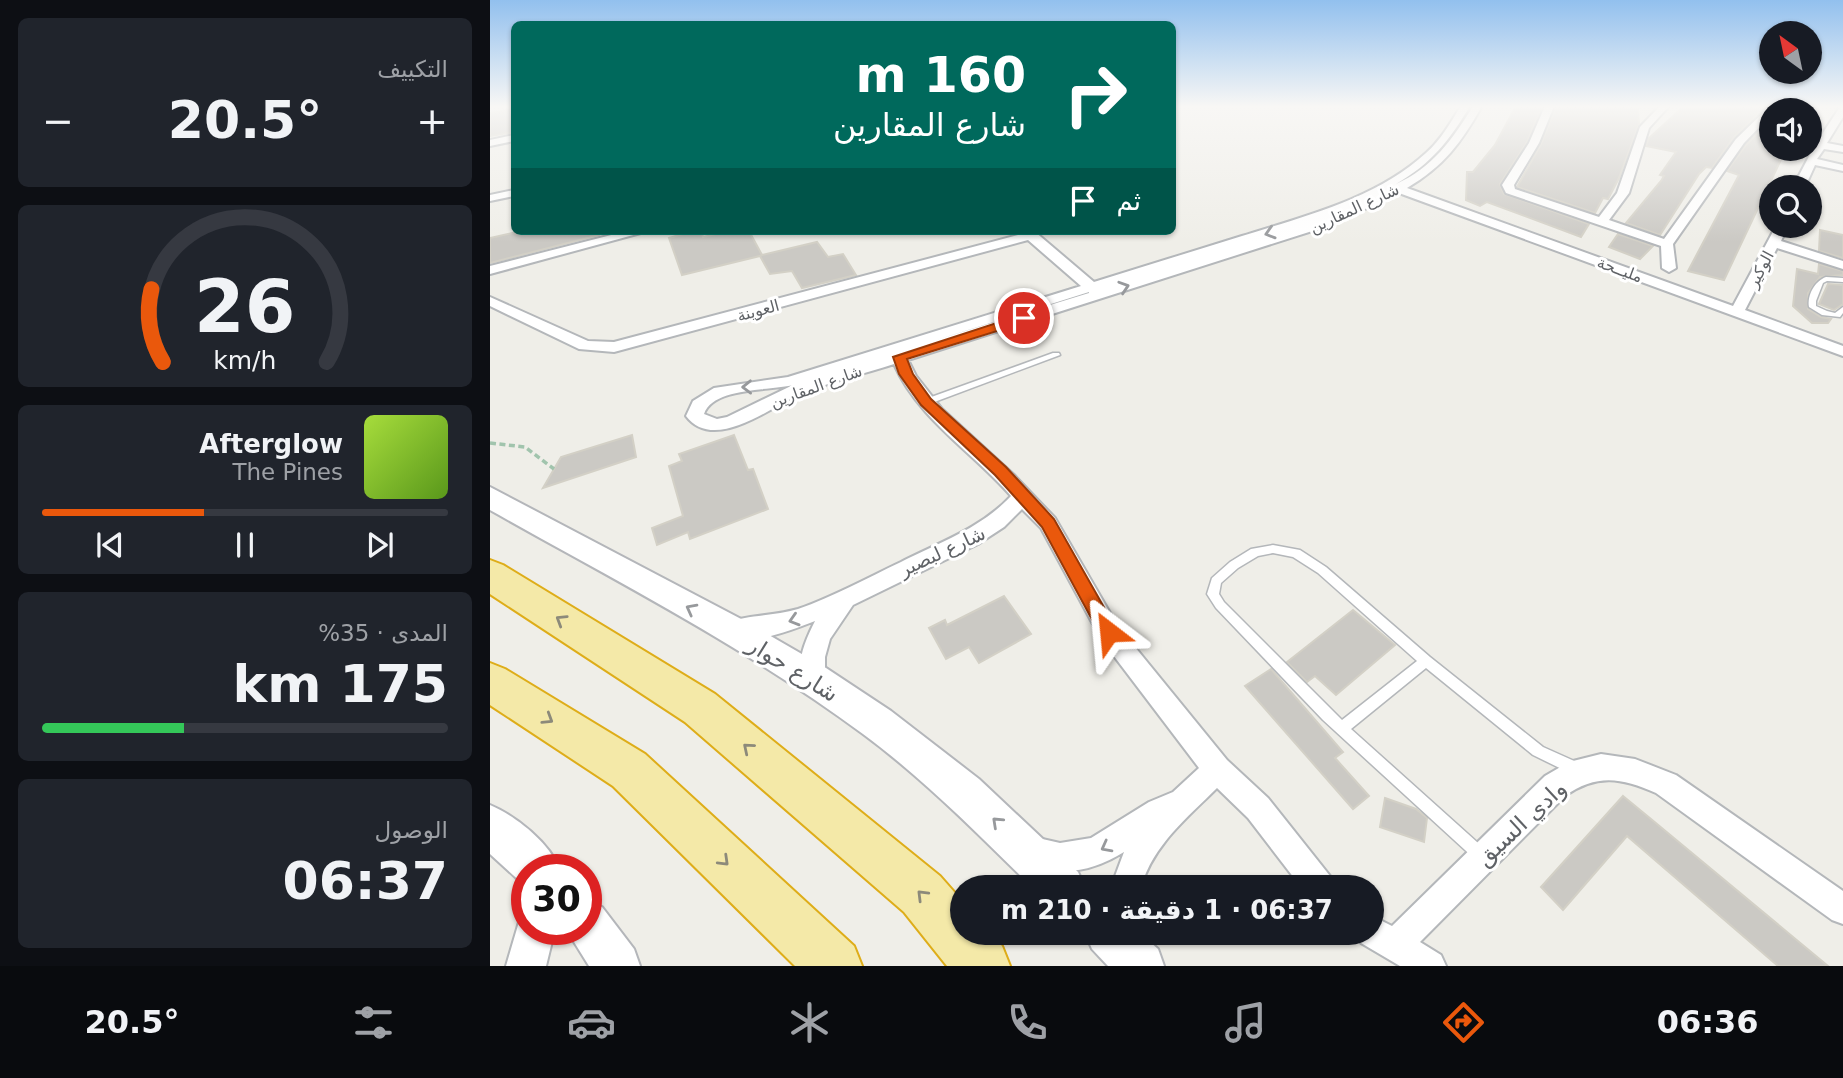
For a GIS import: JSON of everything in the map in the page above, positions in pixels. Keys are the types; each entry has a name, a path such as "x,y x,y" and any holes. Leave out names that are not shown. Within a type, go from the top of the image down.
{"highway":[{"path":"490,575 700,708 922,894 982,966"},
{"path":"490,682 629,770 834,966"}],"main road":[{"name":"شارع حوار","path":"490,497 814,679 912,750 965,793 1051,875"},
{"path":"490,826 521,854"},
{"path":"602,945 617,966"},
{"path":"1120,945 1142,966"}],"street":[{"name":"شارع المقارين","path":"1392,187 1434,151"},
{"name":"شارع المقارين","path":"903,351 785,394 734,421 709,424 695,416 701,402 722,390 779,384 903,351 1296,225 1392,187 1429,168 1448,151"},
{"path":"1529,151 1507,185 1510,191 1667,244"},
{"path":"1601,223 1623,193 1637,151"},
{"path":"1669,268 1667,244 1733,151"},
{"path":"1805,175 1811,162 1843,168"},
{"name":"مليــحة","path":"1392,187 1843,351"},
{"path":"490,198 511,194"},
{"path":"490,270 621,235"},
{"name":"العوينة","path":"490,301 585,346 614,347 1022,235"},
{"path":"1031,235 1095,291"},
{"name":"الوكير","path":"1737,312 1776,238"},
{"path":"1774,243 1843,265"},
{"path":"903,351 906,374 926,402 1000,471 1048,523 1109,632 1217,769 1258,808 1310,875"},
{"name":"شارع لبصير","path":"731,630 787,623 853,595 988,531 1022,496"},
{"name":"شارع لبصير","path":"814,679 811,660 820,632 840,606 853,595"},
{"name":"وادي السيق","path":"1384,938 1484,858 1555,786 1580,771 1607,768 1637,771 1666,784 1843,909"},
{"path":"1129,875 1141,848 1217,769"},
{"path":"1026,850 1056,859 1091,855 1108,847 1157,812 1185,801"},
{"path":"1384,938 1430,966"},
{"path":"526,966 532,945"},
{"path":"1136,945 1142,966"}],"lane":[{"path":"1843,280 1826,279 1819,282 1812,301 1813,307 1825,313 1836,315 1843,309"},
{"path":"926,402 1056,355"},
{"path":"1484,858 1342,728 1220,605 1213,594 1216,581 1255,552 1273,549 1296,553 1322,570 1426,661 1538,751 1580,771"},
{"path":"1342,728 1426,661"}],"path":[{"path":"490,443 525,446 536,450 554,468"}],"building":[{"path":"1490,151 1521,151 1500,184 1504,194 1589,224 1581,237 1487,202 1480,206 1466,200 1467,172 1473,172"},
{"path":"1537,151 1629,151 1608,199 1603,198 1595,213 1517,187"},
{"path":"1671,151 1724,151 1712,168 1706,167 1699,174 1660,235 1626,223 1661,181 1664,176 1660,175 1676,152"},
{"path":"1742,151 1759,151 1759,161 1780,161 1774,175 1759,175 1759,206 1724,280 1688,271 1739,175 1727,171"},
{"path":"1822,230 1843,235 1843,258 1819,251"},
{"path":"511,233 599,235 490,263 490,238"},
{"path":"1618,234 1653,246 1640,259 1609,247"},
{"path":"679,235 751,235 762,255 817,242 828,257 843,254 856,275 802,288 792,271 770,274 760,256 682,275 669,238"},
{"path":"1819,264 1843,271 1843,275 1820,277 1808,293 1808,309 1821,317 1831,319 1828,323 1812,323 1793,306 1797,269 1818,274"},
{"path":"1828,284 1843,285 1843,304 1834,310 1819,304"},
{"path":"632,435 636,457 543,488 561,457"},
{"path":"734,435 748,470 753,469 768,509 690,539 688,532 657,545 652,528 683,516 669,466 682,461 679,454"},
{"path":"1004,596 1031,634 979,663 969,647 946,659 929,628 945,620 947,625"},
{"path":"1353,610 1395,645 1336,695 1315,676 1307,682 1287,662"},
{"path":"1271,669 1343,752 1335,758 1369,796 1353,809 1245,686"},
{"path":"1623,796 1828,966 1778,966 1627,836 1563,910 1541,887"},
{"path":"1385,798 1416,809 1427,818 1424,842 1380,827"}],"route":[{"path":"1024,318 899,357 906,374 926,402 1000,471 1048,523 1109,632"}]}
